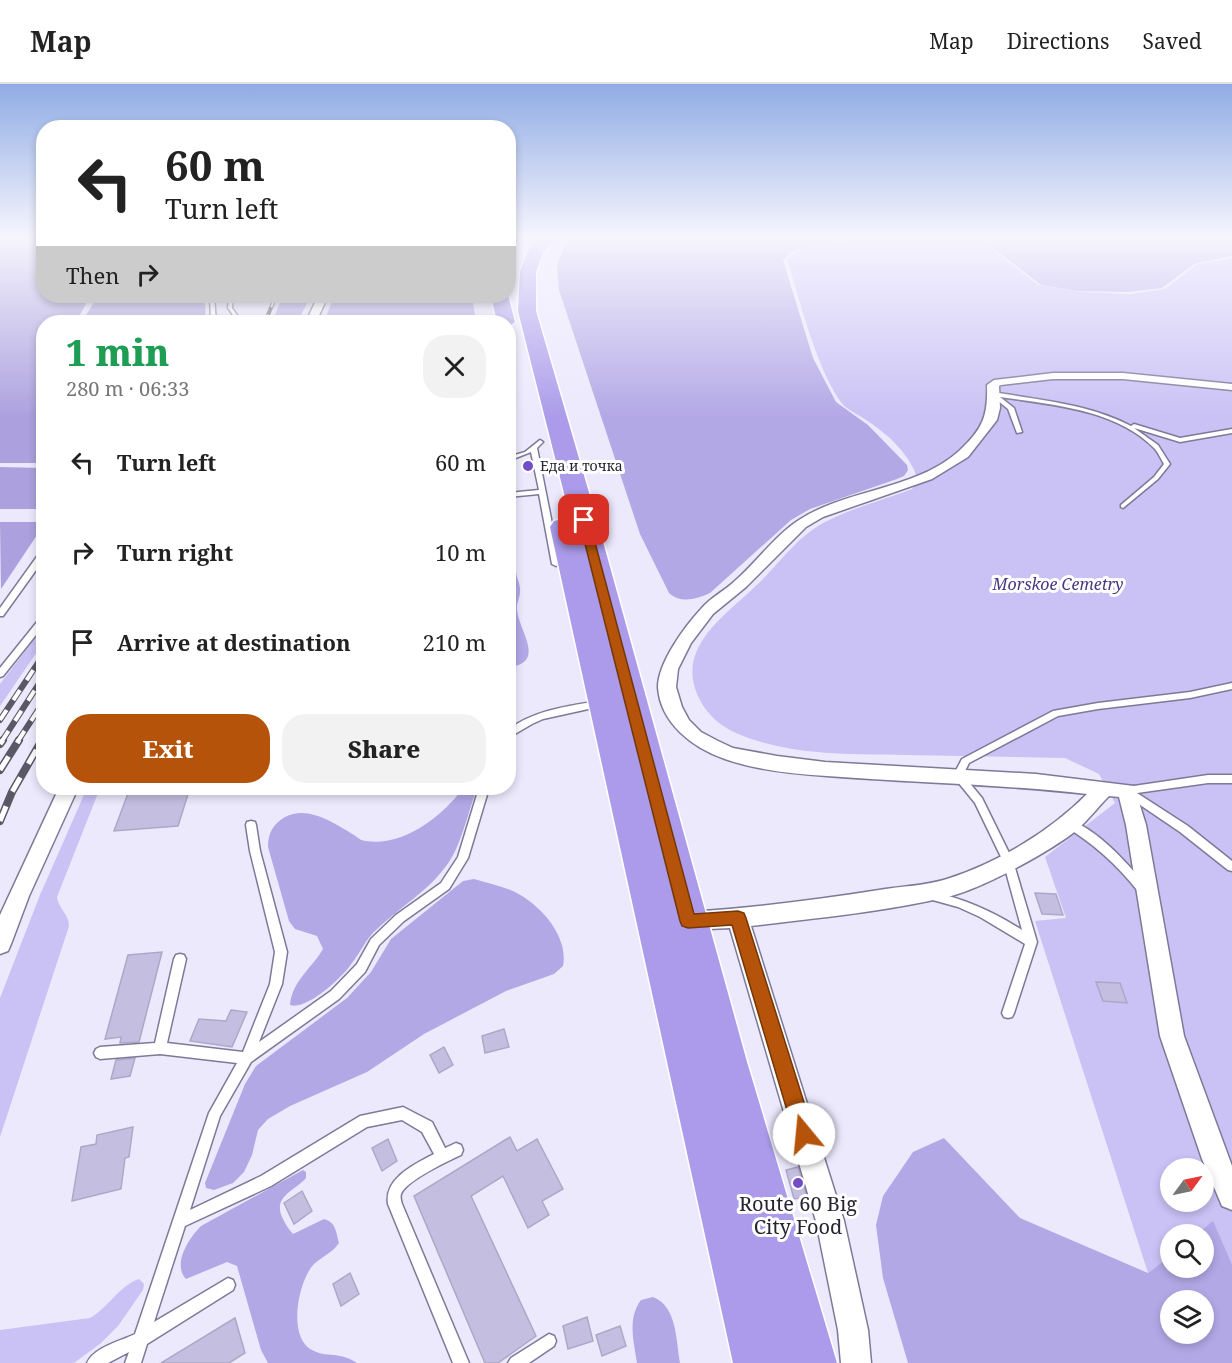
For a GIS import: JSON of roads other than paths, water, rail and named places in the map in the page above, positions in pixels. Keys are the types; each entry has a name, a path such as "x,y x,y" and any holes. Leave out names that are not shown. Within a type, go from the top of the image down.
{"highway":[{"path":"527,297 527,311 724,1062 809,1363"},
{"path":"516,382 527,450 562,522 761,1363"}],"street":[{"path":"1232,387 1123,376 1053,376 998,382 993,385 994,408 991,420 963,454 927,476 818,514 801,524 741,584 707,611 695,626 670,669 667,687 673,707 682,724 695,737 730,754 825,769 1036,781 1127,791 1172,1036 1215,1158 1232,1196"},
{"path":"688,921 738,918 948,888 1044,842 1070,824 1104,790"},
{"path":"0,945 18,896 65,795"},
{"path":"738,918 830,1221 853,1330 856,1363"}],"lane":[{"path":"993,394 1056,406 1180,440"},
{"path":"993,394 1011,408 1019,432"},
{"path":"1124,506 1156,478 1167,464 1156,446 1126,424"},
{"path":"1156,446 1232,431"},
{"path":"527,450 542,492 556,564"},
{"path":"516,494 542,492"},
{"path":"0,614 36,564"},
{"path":"0,674 36,629"},
{"path":"1008,1013 1031,943 1008,861 978,801 958,776 966,761 1056,713 1190,695 1232,686"},
{"path":"516,728 521,723 544,715 605,703"},
{"path":"1127,791 1208,778 1232,779"},
{"path":"1127,791 1184,829 1232,867"},
{"path":"100,1053 160,1048 247,1059 335,994 361,968 375,942 400,918 445,886 463,858 482,795"},
{"path":"1070,824 1101,844 1122,864 1148,896"},
{"path":"133,1363 215,1113 247,1059 276,984 282,952 255,851 251,825"},
{"path":"922,893 959,902 987,914 1031,943"},
{"path":"160,1048 180,959"},
{"path":"181,1221 266,1181 365,1121 403,1113 426,1127 442,1157"},
{"path":"456,1150 406,1180 397,1187 394,1195 395,1204 461,1363"},
{"path":"95,1363 108,1354 139,1340 228,1285"},
{"path":"516,1363 549,1341"}],"railway":[{"path":"268,315 273,303"},
{"path":"0,720 36,666"},
{"path":"2,741 36,688"},
{"path":"18,741 36,713"},
{"path":"0,744 3,740"},
{"path":"0,770 19,740"},
{"path":"0,821 12,792 36,750"}],"place":[{"name":"Еда и точка","path":"528,466"},
{"name":"Route 60 Big City Food","path":"798,1183"}],"park label":[{"name":"Morskoe Cemetry","path":"1058,584"}]}
